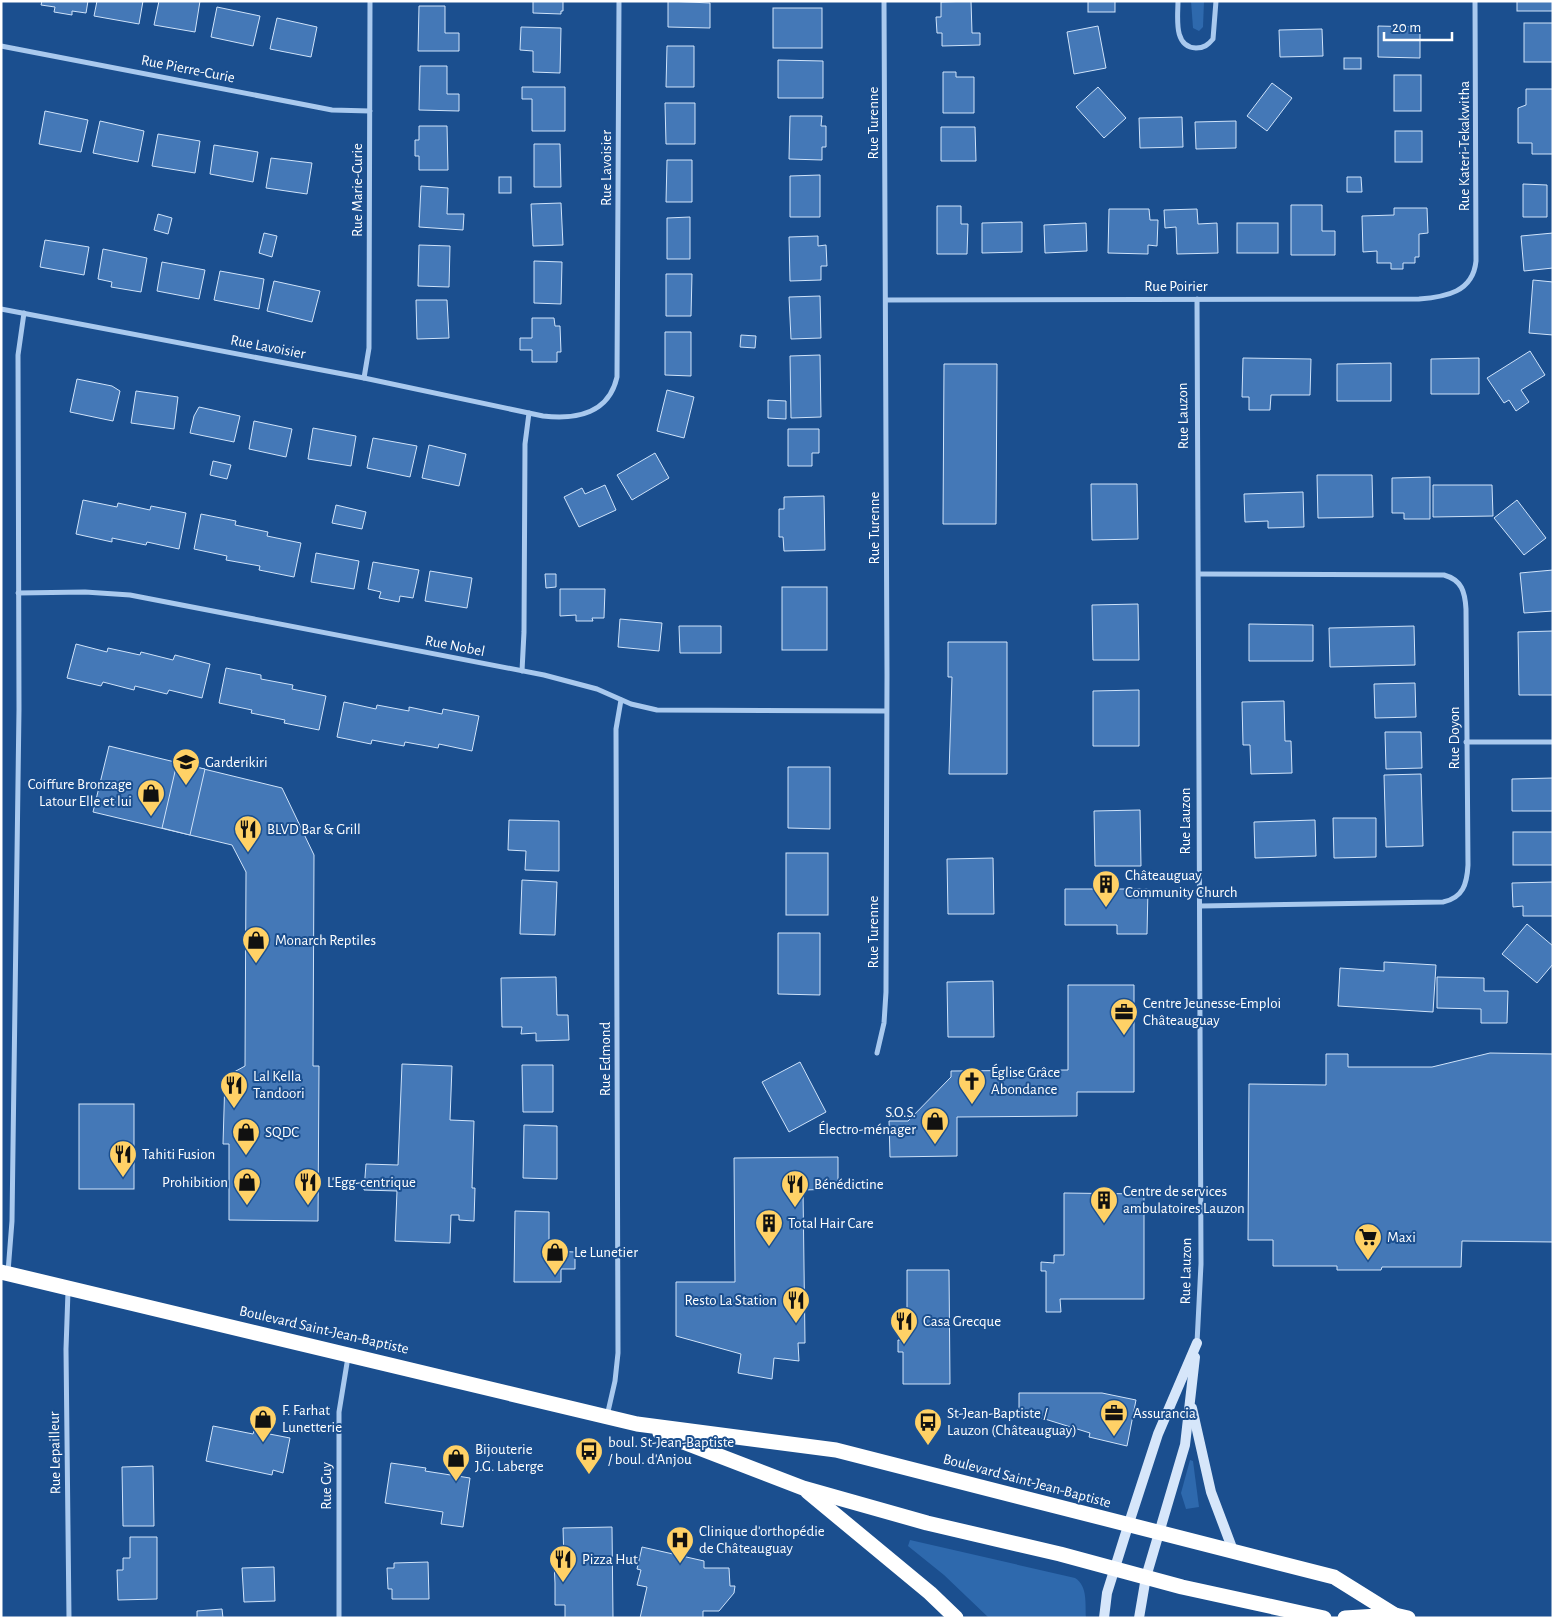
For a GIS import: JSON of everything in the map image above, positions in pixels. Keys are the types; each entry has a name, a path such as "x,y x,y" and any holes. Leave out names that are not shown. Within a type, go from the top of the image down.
{"highway":[{"name":"Boulevard Saint-Jean-Baptiste","path":"5,1273 607,1416 637,1424 803,1488 927,1523 1060,1554 1182,1587 1324,1618"},
{"name":"Boulevard Saint-Jean-Baptiste","path":"637,1424 836,1450 1042,1501 1158,1534 1334,1577 1402,1616"},
{"path":"803,1488 930,1592 956,1618"},
{"name":"Boulevard Saint-Jean-Baptiste","path":"1345,1618 1402,1616"}],"street":[{"name":"Rue Marie-Curie","path":"364,378 369,348 370,1"},
{"name":"Rue Lavoisier","path":"1,309 364,378 556,418 581,416 602,404 611,396 617,377 618,1"},
{"name":"Rue Turenne","path":"877,1053 884,1023 886,992 884,1"},
{"path":"1178,1 1178,26 1181,41 1192,47 1199,48 1205,47 1213,39 1216,1"},
{"name":"Rue Kateri-Tekakwitha","path":"1464,287 1475,270 1477,248 1475,1"},
{"name":"Rue Pierre-Curie","path":"1,46 332,110 370,111"},
{"name":"Rue Poirier","path":"886,300 1426,298 1446,296 1464,287"},
{"name":"Rue Lauzon","path":"1139,1618 1146,1577 1184,1445 1197,1343 1201,1272 1201,906 1197,299"},
{"path":"5,1273 13,1160 19,709 18,355 24,313"},
{"path":"522,671 525,444 529,413"},
{"name":"Rue Doyon","path":"1199,574 1434,574 1459,581 1463,589 1466,609 1467,875 1464,888 1453,900 1443,902 1201,906"},
{"name":"Rue Nobel","path":"18,593 85,592 130,595 522,671 588,687 621,700 657,710 886,711"},
{"name":"Rue Edmond","path":"607,1416 615,1381 618,1344 616,729 621,700"},
{"path":"1466,742 1553,742"},
{"name":"Rue Lepailleur","path":"68,1288 66,1349 69,1618"},
{"name":"Rue Lauzon","path":"1104,1618 1114,1569 1158,1434 1197,1343"},
{"name":"Rue Guy","path":"339,1618 339,1412 348,1354"},
{"path":"1190,1401 1211,1492 1234,1553"}],"shaded area":[{"path":"1191,1 1204,1 1203,27 1199,31 1193,28"},
{"path":"1190,1460 1193,1461 1199,1507 1186,1509 1181,1493"},
{"path":"910,1540 1075,1578 1084,1590 1086,1618 989,1618 944,1575 908,1546"}],"building":[{"path":"42,1 88,1 86,13 72,11 72,15 54,12 55,7 41,5"},
{"path":"97,1 143,1 139,24 94,16"},
{"path":"159,1 200,1 195,32 154,25"},
{"path":"533,1 563,1 563,11 561,11 561,14 533,13"},
{"path":"668,1 710,3 710,28 668,27"},
{"path":"971,1 972,33 980,33 980,45 942,46 942,33 937,33 936,17 941,17 941,2"},
{"path":"1088,1 1115,1 1115,12 1088,12"},
{"path":"1517,1 1553,1 1553,11 1517,11"},
{"path":"419,6 445,6 445,33 459,33 459,51 418,51"},
{"path":"217,7 260,16 253,46 211,37"},
{"path":"773,8 822,8 822,48 773,48"},
{"path":"277,18 317,27 311,57 270,49"},
{"path":"1524,23 1553,23 1553,62 1524,62"},
{"path":"1098,26 1106,68 1074,74 1067,32"},
{"path":"1378,26 1420,27 1420,58 1378,57"},
{"path":"521,27 561,28 560,73 533,72 533,51 520,50"},
{"path":"1322,29 1323,56 1280,57 1279,30"},
{"path":"667,46 694,46 694,87 666,87"},
{"path":"1344,58 1361,58 1361,69 1344,69"},
{"path":"778,60 823,61 823,98 778,98"},
{"path":"420,66 447,66 447,94 459,94 459,111 419,110"},
{"path":"943,72 956,72 956,77 974,77 974,113 943,113"},
{"path":"1394,75 1421,75 1421,111 1394,111"},
{"path":"1272,83 1292,98 1267,131 1247,116"},
{"path":"522,87 565,87 565,131 532,131 532,99 522,99"},
{"path":"1098,87 1126,118 1104,138 1076,107"},
{"path":"1526,89 1553,89 1553,154 1532,154 1532,143 1518,143 1518,108 1526,105"},
{"path":"665,103 695,103 695,144 666,144"},
{"path":"45,111 88,120 81,152 39,144"},
{"path":"790,116 822,116 821,126 826,126 826,147 822,147 822,160 789,159"},
{"path":"1182,117 1183,147 1140,148 1139,118"},
{"path":"100,121 144,131 138,162 93,153"},
{"path":"1236,121 1236,148 1196,149 1195,122"},
{"path":"419,126 447,126 448,170 419,170 419,156 415,156 415,140 419,140"},
{"path":"941,127 975,127 976,161 941,161"},
{"path":"1395,131 1422,131 1422,162 1395,162"},
{"path":"158,134 200,141 195,173 152,166"},
{"path":"534,144 560,144 561,187 534,187"},
{"path":"214,145 258,152 253,182 210,174"},
{"path":"271,158 312,163 307,194 266,188"},
{"path":"667,160 692,160 692,202 666,202"},
{"path":"820,175 820,217 790,217 790,176"},
{"path":"499,177 511,177 511,193 499,193"},
{"path":"1347,177 1361,177 1362,192 1347,192"},
{"path":"1523,184 1547,185 1547,217 1523,217"},
{"path":"421,186 448,188 447,214 464,214 463,230 419,227"},
{"path":"561,203 563,245 533,246 531,204"},
{"path":"1291,205 1322,205 1322,231 1335,231 1335,255 1291,255"},
{"path":"937,206 961,206 961,224 968,224 967,254 937,254"},
{"path":"1394,208 1427,208 1428,233 1419,234 1419,257 1415,257 1415,263 1403,263 1403,269 1391,269 1391,263 1377,263 1377,251 1363,252 1362,216 1394,215"},
{"path":"1109,209 1149,209 1150,220 1158,220 1157,246 1148,245 1148,254 1108,253"},
{"path":"1197,209 1198,224 1217,223 1218,253 1177,254 1176,227 1165,228 1164,210"},
{"path":"158,214 172,218 168,234 154,230"},
{"path":"690,217 690,259 667,259 667,218"},
{"path":"1022,222 1022,252 982,253 982,223"},
{"path":"1086,223 1087,251 1045,253 1044,225"},
{"path":"1237,223 1278,223 1278,253 1237,253"},
{"path":"264,233 277,236 272,257 259,253"},
{"path":"1553,233 1553,268 1524,271 1521,236"},
{"path":"818,236 818,246 826,245 827,266 821,266 821,280 790,281 789,237"},
{"path":"45,240 89,247 84,275 40,267"},
{"path":"419,245 450,246 449,287 418,286"},
{"path":"103,249 147,258 141,292 111,287 112,282 98,279"},
{"path":"534,261 562,262 561,304 534,303"},
{"path":"162,262 205,270 199,299 157,291"},
{"path":"220,271 264,279 259,309 214,300"},
{"path":"666,274 692,274 691,316 666,316"},
{"path":"1533,280 1553,282 1553,335 1529,333"},
{"path":"274,281 320,291 312,322 267,311"},
{"path":"820,296 821,338 791,339 789,297"},
{"path":"416,300 447,300 449,338 417,339"},
{"path":"532,318 554,318 555,326 560,326 561,352 557,352 557,362 532,362 532,350 520,350 520,338 532,338"},
{"path":"665,332 691,332 691,376 665,375"},
{"path":"741,335 756,336 755,348 740,347"},
{"path":"1530,351 1545,375 1521,390 1529,402 1516,411 1509,400 1504,403 1487,378"},
{"path":"820,355 821,417 791,418 790,356"},
{"path":"1243,358 1311,359 1310,395 1271,395 1270,410 1249,410 1249,397 1242,397"},
{"path":"1479,358 1479,394 1431,394 1431,359"},
{"path":"1391,363 1391,401 1337,401 1337,364"},
{"path":"944,364 997,364 996,524 943,524"},
{"path":"77,379 112,386 120,391 113,421 70,412"},
{"path":"667,390 694,397 684,438 657,431"},
{"path":"136,391 178,397 174,429 131,423"},
{"path":"768,400 786,401 786,419 768,418"},
{"path":"199,407 240,416 234,442 190,433 194,416"},
{"path":"254,421 292,429 286,457 249,449"},
{"path":"313,428 356,436 351,466 308,459"},
{"path":"788,429 819,429 819,453 812,453 812,466 788,466"},
{"path":"373,438 417,446 410,477 367,468"},
{"path":"429,445 466,454 459,486 422,478"},
{"path":"655,453 669,478 632,500 617,475"},
{"path":"213,461 231,465 227,479 210,475"},
{"path":"1317,475 1372,475 1373,517 1318,518"},
{"path":"1430,477 1430,519 1404,519 1404,513 1392,513 1392,478"},
{"path":"1091,484 1137,484 1138,539 1092,540"},
{"path":"605,485 616,510 579,527 564,497 582,488 585,494"},
{"path":"1433,485 1492,485 1493,516 1433,517"},
{"path":"1303,492 1304,527 1268,528 1268,521 1245,522 1244,494"},
{"path":"824,496 825,550 784,551 783,537 779,537 779,509 784,509 784,497"},
{"path":"83,500 117,507 118,503 150,510 151,506 186,513 179,549 147,542 146,545 112,538 112,542 76,534"},
{"path":"1517,500 1546,538 1524,555 1494,518"},
{"path":"336,505 366,512 362,529 332,523"},
{"path":"201,514 236,521 235,525 268,532 267,536 301,543 294,577 259,570 260,566 226,560 227,556 194,549"},
{"path":"316,553 359,561 354,589 311,582"},
{"path":"373,562 419,570 413,598 400,596 399,602 379,598 381,592 368,589"},
{"path":"1553,570 1553,611 1524,613 1520,573"},
{"path":"430,571 472,578 467,608 425,601"},
{"path":"545,574 556,574 556,587 546,588"},
{"path":"782,587 827,587 827,650 782,650"},
{"path":"560,589 605,589 604,618 592,618 593,621 576,621 576,615 560,616"},
{"path":"1138,604 1139,660 1093,660 1092,605"},
{"path":"620,619 662,623 659,651 618,647"},
{"path":"1249,624 1313,625 1313,661 1249,661"},
{"path":"679,626 721,626 721,653 680,653"},
{"path":"1414,626 1415,665 1330,667 1329,628"},
{"path":"1553,631 1553,695 1519,695 1518,632"},
{"path":"948,642 1007,642 1007,774 949,774 952,677 948,677"},
{"path":"76,644 107,652 108,648 140,655 141,652 173,660 175,655 210,664 202,698 169,690 167,694 135,686 134,690 103,682 101,686 67,678"},
{"path":"226,668 261,675 261,679 293,685 292,689 326,696 319,730 284,723 285,720 251,713 252,710 219,703"},
{"path":"1415,683 1416,717 1375,718 1374,684"},
{"path":"1139,690 1139,746 1093,746 1093,691"},
{"path":"1284,701 1285,741 1291,741 1292,773 1251,774 1250,745 1243,745 1242,702"},
{"path":"344,702 376,709 377,705 409,711 409,707 442,714 443,709 479,716 472,751 439,744 438,748 405,742 404,746 372,740 371,744 337,737"},
{"path":"1385,732 1421,732 1422,768 1386,769"},
{"path":"109,746 282,788 314,855 313,1066 319,1066 318,1221 229,1220 229,1144 223,1144 225,1077 245,1066 246,872 232,845 93,812"},
{"name":"Garderikiri","path":"177,763 205,769 190,835 162,828"},
{"path":"788,767 830,767 830,829 788,828"},
{"path":"1421,774 1423,846 1386,847 1384,775"},
{"path":"1553,778 1553,811 1512,811 1512,779"},
{"path":"1140,810 1141,866 1095,866 1094,811"},
{"path":"1333,818 1376,818 1376,857 1334,858"},
{"path":"509,820 559,821 559,871 525,870 526,851 508,850"},
{"path":"1315,820 1316,856 1255,858 1254,822"},
{"path":"1513,832 1553,832 1553,865 1513,865"},
{"path":"786,853 828,853 828,915 786,915"},
{"path":"993,858 994,914 948,914 947,859"},
{"path":"522,880 557,882 555,935 520,934"},
{"path":"1553,882 1553,916 1523,916 1523,906 1513,907 1512,883"},
{"name":"Châteauguay Community Church","path":"1065,889 1148,889 1147,934 1117,934 1117,925 1065,925"},
{"path":"1527,924 1553,946 1553,964 1537,983 1502,954"},
{"path":"778,933 820,933 820,995 778,994"},
{"path":"1384,962 1436,965 1433,1012 1338,1006 1340,968 1384,971"},
{"path":"556,977 557,1015 568,1015 569,1040 536,1041 536,1033 521,1034 522,1027 502,1027 501,978"},
{"path":"1437,977 1484,978 1484,991 1508,991 1507,1023 1481,1023 1481,1009 1437,1008"},
{"path":"993,981 994,1037 948,1037 947,982"},
{"path":"1068,985 1134,985 1134,1092 1077,1092 1077,1116 957,1117 957,1156 890,1157 889,1121 908,1121 951,1077 951,1071 1068,1070"},
{"path":"1490,1053 1553,1054 1553,1242 1462,1241 1461,1267 1382,1267 1381,1270 1337,1270 1337,1266 1273,1266 1273,1240 1248,1240 1249,1084 1326,1085 1326,1054 1348,1054 1348,1067 1432,1067"},
{"path":"800,1062 826,1112 789,1132 762,1082"},
{"path":"402,1064 452,1066 450,1120 474,1121 472,1188 475,1188 474,1221 459,1220 459,1215 451,1215 450,1243 395,1241 397,1191 364,1190 366,1164 398,1165"},
{"path":"522,1065 553,1065 553,1112 523,1112"},
{"path":"79,1104 134,1104 134,1189 79,1189"},
{"path":"524,1125 557,1126 557,1179 523,1178"},
{"name":"Total Hair Care","path":"838,1157 838,1189 803,1190 805,1343 798,1343 799,1361 774,1358 772,1379 738,1373 741,1354 676,1336 676,1282 735,1282 734,1158"},
{"name":"Centre de services ambulatoires Lauzon","path":"1064,1193 1144,1194 1144,1299 1060,1299 1061,1312 1046,1312 1046,1271 1041,1271 1041,1262 1054,1263 1054,1255 1064,1255"},
{"path":"515,1211 549,1212 549,1251 575,1252 575,1269 561,1269 561,1282 514,1282"},
{"path":"907,1270 949,1270 950,1384 903,1384 903,1352 898,1352 898,1340 907,1340"},
{"path":"1019,1393 1102,1393 1136,1400 1127,1446 1089,1437 1090,1433 1019,1411"},
{"path":"213,1426 253,1434 254,1431 290,1438 283,1473 273,1470 272,1475 206,1461"},
{"path":"391,1463 426,1468 425,1471 470,1478 463,1527 441,1524 443,1512 385,1503"},
{"path":"153,1466 154,1526 123,1526 122,1467"},
{"path":"612,1527 613,1618 565,1618 565,1605 555,1605 554,1562 564,1562 563,1528"},
{"path":"130,1537 157,1537 157,1599 118,1600 117,1570 123,1570 123,1558 130,1558"},
{"path":"642,1547 704,1561 704,1568 729,1568 730,1586 735,1586 734,1593 719,1611 703,1611 703,1618 640,1618 647,1587 637,1585 641,1570 637,1569"},
{"path":"428,1562 429,1599 392,1599 392,1589 388,1589 387,1568 394,1568 394,1563"},
{"path":"274,1567 275,1601 244,1602 242,1568"},
{"path":"222,1609 223,1618 197,1618 197,1611"}],"place":[{"name":"Garderikiri","path":"186,786"},
{"name":"Coiffure Bronzage Latour Elle et lui","path":"151,817"},
{"name":"BLVD Bar & Grill","path":"248,853"},
{"name":"Châteauguay Community Church","path":"1106,908"},
{"name":"Monarch Reptiles","path":"256,964"},
{"name":"Centre Jeunesse-Emploi Châteauguay","path":"1124,1036"},
{"name":"Église Grâce Abondance","path":"972,1105"},
{"name":"Lal Kella Tandoori","path":"234,1109"},
{"name":"S.O.S. Électro-ménager","path":"935,1145"},
{"name":"SQDC","path":"246,1156"},
{"name":"Tahiti Fusion","path":"123,1178"},
{"name":"Prohibition","path":"247,1206"},
{"name":"L'Egg-centrique","path":"308,1206"},
{"name":"Bénédictine","path":"795,1208"},
{"name":"Centre de services ambulatoires Lauzon","path":"1104,1224"},
{"name":"Total Hair Care","path":"769,1247"},
{"name":"Maxi","path":"1368,1261"},
{"name":"Le Lunetier","path":"555,1276"},
{"name":"Resto La Station","path":"796,1324"},
{"name":"Casa Grecque","path":"904,1345"},
{"name":"Assurancia","path":"1114,1437"},
{"name":"F. Farhat Lunetterie","path":"263,1443"},
{"name":"St-Jean-Baptiste / Lauzon (Châteauguay)","path":"928,1446"},
{"name":"boul. St-Jean-Baptiste / boul. d'Anjou","path":"589,1475"},
{"name":"Bijouterie J.G. Laberge","path":"456,1482"},
{"name":"Clinique d'orthopédie de Châteauguay","path":"680,1564"},
{"name":"Pizza Hut","path":"563,1583"}]}
